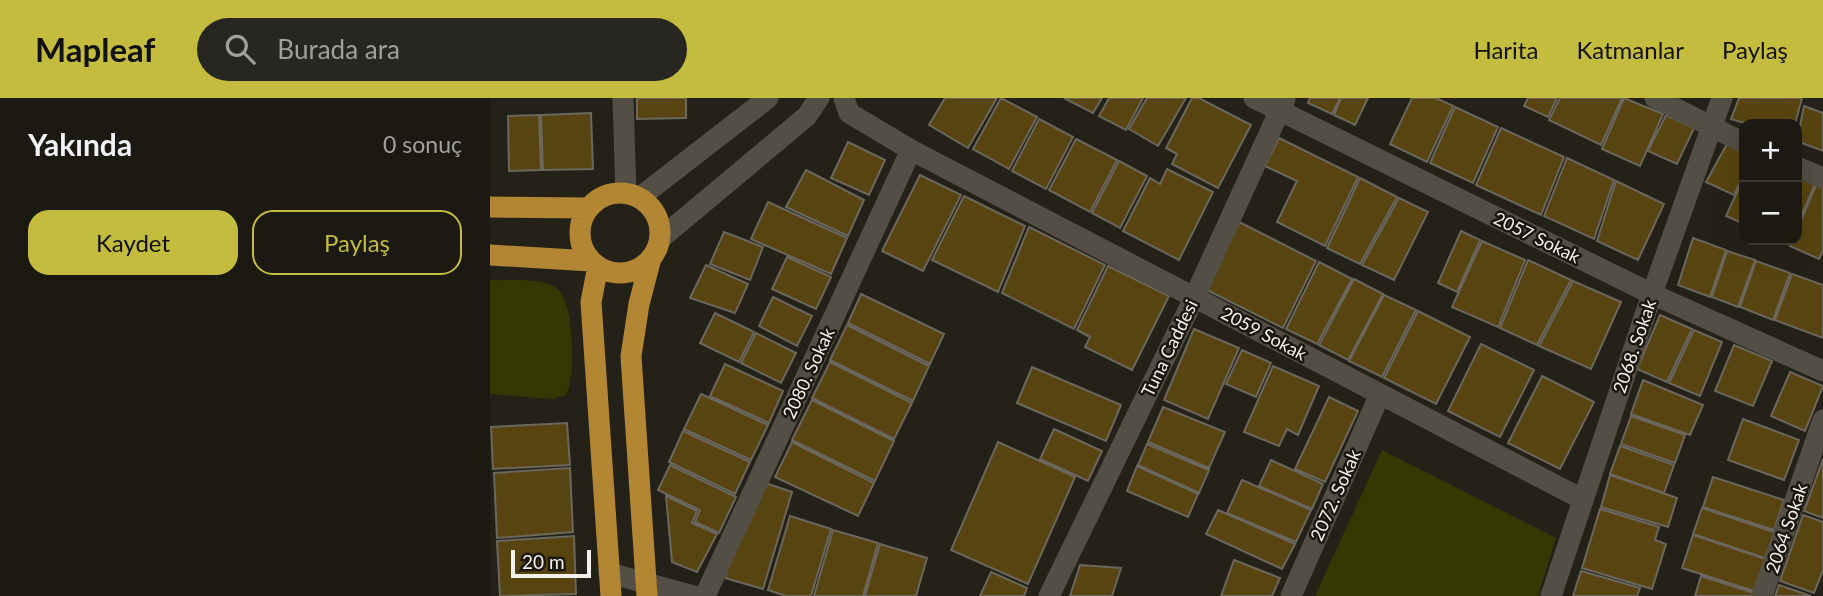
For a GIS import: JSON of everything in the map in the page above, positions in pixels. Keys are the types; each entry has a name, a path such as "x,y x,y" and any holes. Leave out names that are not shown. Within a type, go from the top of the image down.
{"main road":[{"path":"611,596 591,302 594,264 582,247 580,233 589,208 599,199 632,196 657,218 655,248 639,304 631,356 646,589"},
{"path":"490,207 589,208"},
{"path":"490,254 594,264 624,273 644,265 655,248"}],"street":[{"path":"623,98 632,196"},
{"path":"632,196 768,98"},
{"path":"655,248 807,116 819,98"},
{"name":"2059 Sokak","path":"844,98 849,113 911,150 1582,499"},
{"name":"2057 Sokak","path":"1254,98 1283,104 1652,294 1823,371"},
{"path":"1656,98 1739,141"},
{"name":"2068. Sokak","path":"1551,596 1652,294 1722,98"},
{"name":"Tuna Caddesi","path":"1049,596 1195,296 1283,104"},
{"name":"2080. Sokak","path":"705,596 911,150"},
{"path":"1802,169 1823,178"},
{"name":"2072. Sokak","path":"1291,596 1380,394"},
{"name":"2064 Sokak","path":"1762,596 1823,420"},
{"path":"609,573 646,589 693,596"}],"shaded area":[{"path":"490,280 540,282 555,287 562,294 567,306 572,338 571,372 566,395 552,399 490,394"},
{"path":"1382,450 1556,538 1538,596 1315,596"}],"building":[{"path":"637,98 686,98 686,118 637,119"},
{"path":"945,98 997,98 968,148 929,125"},
{"path":"1001,98 1037,117 1009,169 973,149"},
{"path":"1064,98 1102,98 1093,113"},
{"path":"1109,98 1143,98 1126,130 1099,116"},
{"path":"1147,98 1186,98 1158,146 1129,129"},
{"path":"1192,98 1199,98 1251,125 1218,188 1172,164 1177,154 1166,148"},
{"path":"1310,98 1340,98 1332,114 1308,103"},
{"path":"1341,98 1368,98 1355,125 1334,115"},
{"path":"1412,98 1436,98 1453,106 1427,162 1390,144"},
{"path":"1528,98 1557,98 1548,117 1524,106"},
{"path":"1560,98 1622,98 1601,145 1549,120"},
{"path":"1624,98 1663,114 1640,166 1602,149"},
{"path":"1739,98 1802,98 1796,119 1739,119 1739,121 1731,119"},
{"path":"1804,106 1823,113 1823,151 1802,143"},
{"path":"1455,107 1498,127 1473,183 1430,163"},
{"path":"591,113 593,169 543,170 541,115"},
{"path":"539,115 541,170 509,171 508,116"},
{"path":"1666,115 1694,128 1677,164 1648,151"},
{"path":"1039,119 1073,137 1046,189 1012,171"},
{"path":"1501,128 1564,157 1541,215 1476,185"},
{"path":"1279,138 1358,177 1325,246 1277,222 1297,181 1265,166"},
{"path":"1076,139 1117,160 1090,212 1049,190"},
{"path":"848,142 885,160 869,195 831,178"},
{"path":"1728,142 1739,148 1739,184 1734,195 1706,182"},
{"path":"1567,158 1614,180 1594,239 1544,216"},
{"path":"1119,161 1147,176 1120,228 1092,213"},
{"path":"1167,169 1213,192 1179,260 1123,231 1150,178 1160,184"},
{"path":"806,170 864,200 848,236 786,207"},
{"path":"920,175 961,195 923,271 882,251"},
{"path":"1360,178 1397,197 1360,264 1327,248"},
{"path":"1802,178 1815,184 1802,214"},
{"path":"1616,181 1664,204 1638,260 1597,241"},
{"path":"1816,185 1823,188 1823,250 1819,259 1790,246 1802,245 1802,218"},
{"path":"1739,188 1739,222 1726,216"},
{"path":"964,196 1025,226 998,292 932,260"},
{"path":"1399,198 1428,212 1394,280 1362,265"},
{"path":"768,202 847,238 831,274 751,239"},
{"path":"1237,221 1316,261 1283,328 1203,288"},
{"path":"1029,227 1105,265 1074,329 1002,293"},
{"path":"1461,231 1480,240 1457,292 1438,283"},
{"path":"724,232 763,247 750,280 710,264"},
{"path":"1693,238 1726,250 1710,297 1678,285"},
{"path":"1482,241 1525,260 1498,327 1452,307"},
{"path":"1727,251 1755,260 1738,307 1712,297"},
{"path":"787,257 831,277 816,309 772,289"},
{"path":"1528,260 1571,280 1537,345 1500,328"},
{"path":"1756,261 1790,273 1773,320 1740,307"},
{"path":"1319,262 1352,279 1317,344 1286,329"},
{"path":"706,265 748,284 735,313 690,298"},
{"path":"1108,266 1169,296 1132,370 1085,347 1090,337 1077,330"},
{"path":"1792,274 1823,285 1823,338 1775,320"},
{"path":"1354,279 1383,294 1348,360 1319,345"},
{"path":"1573,281 1621,302 1591,369 1539,346"},
{"path":"861,294 944,334 930,364 848,323"},
{"path":"1384,295 1416,310 1382,377 1349,361"},
{"path":"773,297 812,316 797,346 759,326"},
{"path":"1418,311 1470,337 1436,404 1384,378"},
{"path":"715,313 754,332 739,362 700,343"},
{"path":"1660,315 1692,329 1667,382 1637,369"},
{"path":"847,325 929,366 913,401 830,360"},
{"path":"1194,329 1239,348 1208,419 1164,400"},
{"path":"1694,330 1722,342 1700,396 1669,383"},
{"path":"756,333 796,353 781,383 741,363"},
{"path":"1481,344 1534,370 1500,437 1448,411"},
{"path":"1734,345 1772,361 1753,406 1715,391"},
{"path":"1242,350 1271,363 1256,397 1226,384"},
{"path":"830,362 912,403 894,439 812,398"},
{"path":"725,364 783,391 769,423 710,396"},
{"path":"1273,366 1319,386 1298,435 1287,429 1279,446 1244,432"},
{"path":"1032,367 1121,405 1106,441 1017,403"},
{"path":"1790,372 1823,386 1805,431 1771,416"},
{"path":"1542,376 1594,402 1560,469 1508,443"},
{"path":"1643,380 1703,405 1690,435 1631,414"},
{"path":"701,394 768,425 751,460 684,429"},
{"path":"1329,397 1358,411 1325,482 1295,469"},
{"path":"812,400 894,441 875,481 792,440"},
{"path":"1163,407 1225,432 1209,468 1148,442"},
{"path":"1631,416 1685,435 1675,463 1621,444"},
{"path":"1743,419 1799,440 1784,480 1728,460"},
{"path":"567,423 570,465 493,469 491,427"},
{"path":"1054,429 1102,451 1088,481 1040,459"},
{"path":"683,431 750,462 735,494 669,462"},
{"path":"792,442 874,483 858,516 775,477"},
{"path":"998,442 1075,477 1028,584 951,550"},
{"path":"1147,444 1209,470 1199,493 1138,465"},
{"path":"1620,446 1674,465 1664,493 1610,474"},
{"path":"1823,459 1823,518 1804,511"},
{"path":"1271,460 1323,484 1312,509 1259,486"},
{"path":"670,465 736,497 719,533 695,522 700,510 658,490"},
{"path":"1137,466 1198,494 1188,517 1127,491"},
{"path":"570,468 573,532 497,538 494,473"},
{"path":"1610,475 1677,498 1668,527 1601,507"},
{"path":"1713,477 1784,500 1774,530 1703,507"},
{"path":"1242,480 1311,510 1296,542 1227,513"},
{"path":"762,482 792,492 763,589 725,578 740,528"},
{"path":"666,496 697,511 692,523 717,534 697,572 672,562"},
{"path":"1702,508 1774,532 1765,558 1693,534"},
{"path":"1600,509 1659,527 1655,540 1666,544 1652,589 1582,568"},
{"path":"1218,510 1295,544 1282,569 1206,534"},
{"path":"1803,515 1823,522 1823,570 1814,593 1780,581"},
{"path":"790,516 831,529 811,596 786,596 768,590"},
{"path":"833,530 878,543 863,596 814,596"},
{"path":"1693,535 1765,559 1754,591 1682,568"},
{"path":"574,536 576,594 500,596 497,541"},
{"path":"880,544 927,558 916,596 865,596"},
{"path":"1234,560 1280,578 1272,596 1221,596"},
{"path":"1080,565 1121,568 1112,596 1070,596"},
{"path":"1581,571 1640,588 1637,596 1573,596"},
{"path":"991,572 1027,588 1024,596 980,596"},
{"path":"1701,576 1754,593 1753,596 1695,596"},
{"path":"1779,585 1811,596 1775,596"}]}
